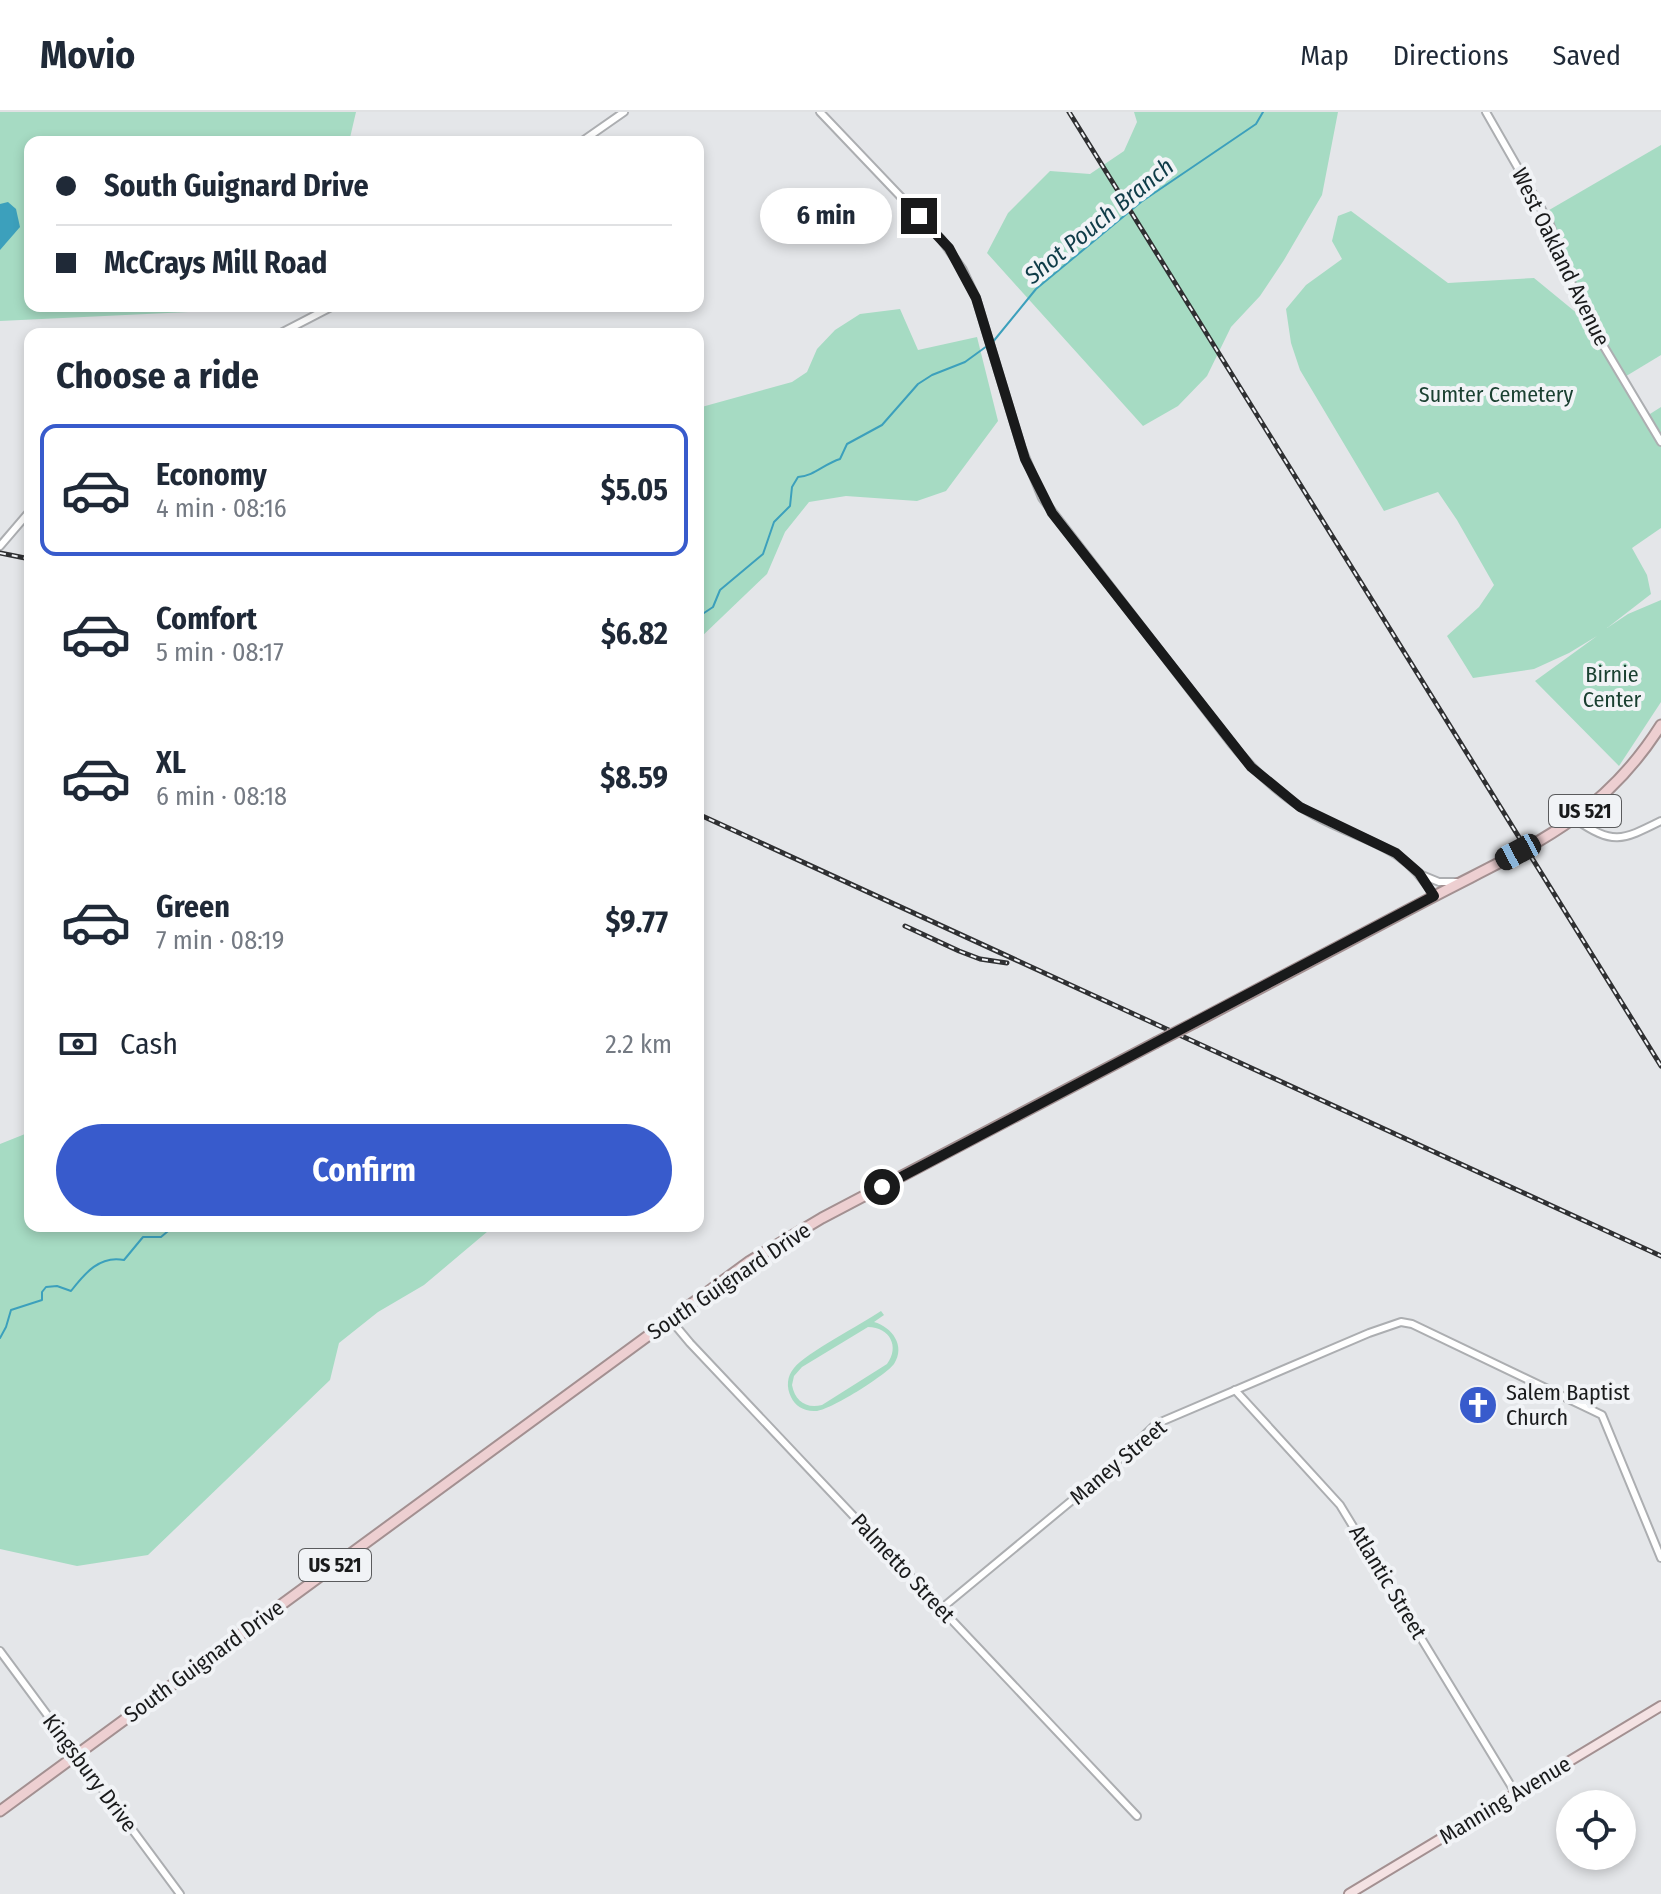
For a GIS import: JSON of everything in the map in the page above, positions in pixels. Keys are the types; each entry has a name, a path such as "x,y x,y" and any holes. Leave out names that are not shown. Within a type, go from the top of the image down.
{"highway":[{"name":"South Guignard Drive","path":"0,1811 750,1261 822,1218 1538,842 1575,819 1626,774 1661,725"}],"main road":[{"name":"Manning Avenue","path":"1349,1894 1661,1706"}],"street":[{"path":"590,136 624,112"},
{"path":"820,112 949,248 970,284 1025,459 1042,498 1231,743 1262,778 1288,799 1322,819 1396,853 1419,873 1434,896"},
{"name":"West Oakland Avenue","path":"1486,112 1549,222 1588,320 1661,442"},
{"path":"291,328 321,312"},
{"path":"0,546 24,518"},
{"path":"1575,819 1599,834 1617,839 1661,821"},
{"path":"1419,873 1439,882 1461,882"},
{"name":"Palmetto Street","path":"670,1319 1137,1816"},
{"name":"Maney Street","path":"942,1608 1105,1473 1156,1424 1383,1327 1408,1323 1602,1415 1661,1558"},
{"name":"Atlantic Street","path":"1235,1390 1340,1505 1516,1794"},
{"name":"Kingsbury Drive","path":"0,1651 180,1894"}],"green space":[{"path":"0,112 356,112 350,136 24,136 24,312 187,312 0,321"},
{"path":"1134,112 1338,112 1322,195 1284,260 1260,296 1231,327 1207,376 1178,406 1143,426 987,253 1008,213 1050,171 1090,174 1124,151 1137,122"},
{"path":"1661,145 1661,355 1623,378 1588,320 1544,213"},
{"name":"Sumter Cemetery","path":"1351,211 1448,283 1534,278 1584,319 1642,419 1661,407 1661,528 1632,548 1647,575 1651,594 1607,628 1628,614 1661,600 1661,702 1619,766 1535,681 1597,636 1534,669 1473,678 1447,636 1479,607 1494,585 1438,492 1384,511 1300,370 1291,343 1286,309 1306,285 1342,259 1332,241 1338,216"},
{"path":"900,309 918,350 977,337 998,421 946,491 917,501 846,496 809,502 785,532 767,574 704,634 704,406 792,382 807,372 817,349 835,330 860,314"},
{"path":"24,1134 24,1232 487,1232 424,1285 378,1312 339,1343 330,1380 148,1555 77,1566 0,1549 0,1144"},
{"path":"881,1311 884,1315 874,1322 886,1328 898,1344 894,1364 869,1384 833,1405 812,1411 798,1406 788,1386 794,1368","holes":["868,1327 887,1334 893,1345 887,1364 822,1405 806,1405 799,1399 792,1385 794,1376 802,1367"]}],"water":[{"path":"8,202 16,209 20,227 0,250 0,204"}],"waterway":[{"name":"Shot Pouch Branch","path":"992,343 1036,289 1141,202 1256,124 1263,112"},
{"name":"Shot Pouch Branch","path":"704,613 713,607 720,590 763,554 774,522 790,506 792,487 798,477 840,459 847,444 882,425 918,384 965,362 987,346"},
{"name":"Shot Pouch Branch","path":"0,1338 11,1310 42,1300 46,1287 57,1286 71,1291 100,1263 124,1260 143,1237 161,1237 167,1232"}],"railway":[{"path":"1069,112 1661,1066"},
{"path":"0,553 24,558"},
{"path":"704,817 1661,1256"},
{"path":"905,926 980,959 1007,963"}],"place":[{"name":"Salem Baptist Church","path":"1478,1405"}],"route":[{"path":"882,1187 1434,896 1419,873 1396,853 1300,807 1251,767 1052,513 1025,459 976,298 949,248 919,216"}],"park label":[{"name":"Birnie Center","path":"1612,686"}]}
